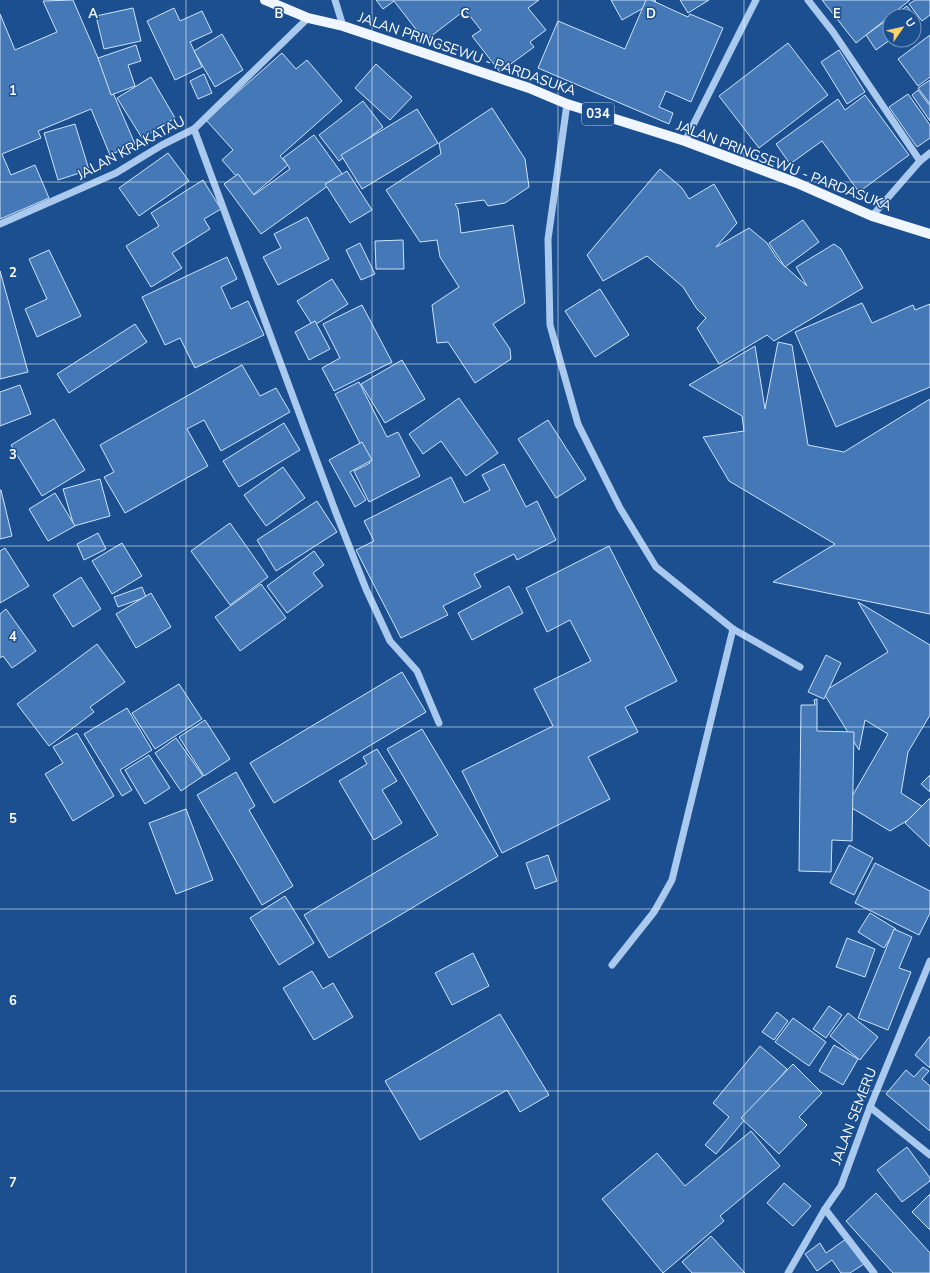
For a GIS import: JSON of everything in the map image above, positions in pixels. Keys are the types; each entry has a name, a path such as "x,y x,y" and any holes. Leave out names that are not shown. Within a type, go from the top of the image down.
{"main road":[{"name":"JALAN PRINGSEWU - PARDASUKA","path":"265,0 308,18 343,26 529,88 567,104 685,141 797,182 872,216 930,234"}],"street":[{"path":"335,0 343,26"},
{"path":"685,141 756,0"},
{"path":"808,0 833,32 920,161"},
{"name":"JALAN KRAKATAU","path":"0,224 116,173 162,145 194,129 308,18"},
{"path":"567,104 548,239 550,325 578,424 620,508 656,567 733,629 800,667"},
{"path":"194,129 325,484 366,589 390,641 417,672 439,723"},
{"path":"872,216 920,161 930,153"},
{"path":"612,964 654,912 672,880 733,629"},
{"name":"JALAN SEMERU","path":"788,1273 825,1209 841,1186 870,1107 930,962"},
{"path":"870,1107 930,1155"},
{"path":"825,1209 874,1273"}],"building":[{"path":"73,0 135,144 110,155 91,109 38,131 41,138 2,154 11,175 35,165 49,198 0,219 0,14 15,50 57,32 43,1"},
{"path":"376,0 539,0 528,8 546,30 530,42 534,47 500,72 472,36 481,30 465,10 425,41 394,1 383,9"},
{"path":"611,0 655,0 656,1 622,20"},
{"path":"646,0 651,0 688,17 690,14 723,28 691,102 666,91 659,107 673,113 669,124 538,68 558,21 625,49"},
{"path":"680,0 709,0 688,13"},
{"path":"822,0 910,0 900,8 882,8 882,22 856,43"},
{"path":"915,0 930,0 930,15 922,21 922,8 912,8 909,4"},
{"path":"133,8 141,41 104,49 96,16"},
{"path":"174,8 180,21 202,11 212,32 190,42 202,67 175,80 147,21"},
{"path":"882,24 882,46 876,50 866,35"},
{"path":"222,34 243,70 215,87 194,51"},
{"path":"930,35 930,77 918,86 898,59 913,48 922,48 922,41"},
{"path":"788,43 828,95 759,148 719,96"},
{"path":"136,45 141,61 128,65 135,86 111,95 98,58"},
{"path":"839,50 865,92 847,104 821,62"},
{"path":"282,53 296,69 307,60 342,101 280,156 288,165 253,195 222,160 233,150 206,120"},
{"path":"376,64 412,97 390,120 355,88"},
{"path":"204,74 212,93 198,99 190,81"},
{"path":"151,77 175,118 142,138 117,98"},
{"path":"930,80 930,104 918,88"},
{"path":"918,90 930,106 930,121 912,95"},
{"path":"908,94 930,125 930,138 917,147 889,107"},
{"path":"865,95 909,155 859,192 822,141 790,164 776,144 838,99 845,110"},
{"path":"363,101 383,127 339,161 319,135"},
{"path":"492,108 525,159 529,187 505,203 488,206 484,200 455,204 458,209 461,233 513,225 525,303 493,324 510,349 511,359 475,383 448,342 437,343 432,305 459,287 440,257 437,240 420,242 386,190 441,154 439,143"},
{"path":"417,109 438,143 362,189 341,155"},
{"path":"75,124 89,170 58,180 44,133"},
{"path":"314,135 343,175 261,234 224,184 238,174 254,195 290,169 283,158"},
{"path":"168,153 189,181 139,216 119,188"},
{"path":"660,169 682,188 689,199 714,184 737,223 716,247 749,228 767,243 778,260 807,286 796,267 834,244 841,249 863,288 774,341 767,335 719,364 697,328 706,318 697,309 683,287 647,256 603,281 587,255"},
{"path":"347,171 372,210 350,223 325,184"},
{"path":"203,180 221,209 204,219 210,229 172,253 182,268 151,287 126,246 159,226 151,213"},
{"path":"307,217 329,259 278,285 263,257 281,248 274,234"},
{"path":"803,220 819,242 785,267 769,243"},
{"path":"403,240 404,269 376,269 375,241"},
{"path":"360,243 375,274 361,280 346,250"},
{"path":"49,250 81,316 37,337 25,309 47,299 29,259"},
{"path":"227,257 237,279 221,287 231,309 248,301 264,335 195,368 180,338 165,345 142,297"},
{"path":"0,271 28,372 0,379"},
{"path":"332,279 348,304 313,326 297,301"},
{"path":"600,289 629,335 595,357 565,311"},
{"path":"862,303 872,323 913,305 915,310 930,304 930,387 836,427 795,332"},
{"path":"362,305 392,362 334,391 322,368 340,358 323,324"},
{"path":"315,321 330,349 309,360 295,332"},
{"path":"135,324 147,342 69,393 57,374"},
{"path":"778,342 792,345 808,445 844,452 930,399 930,614 773,582 835,544 729,481 703,437 744,431 742,416 689,385 755,346 765,409"},
{"path":"402,360 425,399 385,423 361,384"},
{"path":"242,365 260,396 276,388 290,412 221,451 204,420 187,429 208,466 125,513 104,477 114,472 100,445"},
{"path":"359,382 387,437 398,432 420,476 369,502 354,471 370,463 335,394"},
{"path":"20,385 31,414 0,426 0,392"},
{"path":"459,398 498,453 466,476 441,441 423,454 409,434"},
{"path":"54,419 85,470 42,496 11,445"},
{"path":"548,420 586,479 556,498 518,439"},
{"path":"284,423 300,450 239,487 223,461"},
{"path":"362,442 372,460 350,472 366,500 355,507 329,460"},
{"path":"504,464 526,507 537,501 556,540 517,560 514,554 474,574 481,587 443,606 448,615 401,638 356,550 374,541 364,521 451,477 464,503 490,490 482,475"},
{"path":"283,467 305,498 266,526 244,495"},
{"path":"100,479 110,516 74,526 63,489"},
{"path":"0,490 12,536 0,539"},
{"path":"55,493 75,526 48,541 29,509"},
{"path":"317,501 337,532 276,571 257,540"},
{"path":"230,523 268,577 230,605 191,551"},
{"path":"98,533 106,549 84,560 77,544"},
{"path":"122,543 142,576 112,594 92,561"},
{"path":"609,546 677,681 625,707 638,732 588,757 610,799 502,853 462,771 553,726 534,689 591,661 570,620 547,632 526,588"},
{"path":"5,548 29,586 0,603 0,551"},
{"path":"314,551 324,565 313,573 323,586 287,613 267,586"},
{"path":"81,577 101,609 73,627 53,595"},
{"path":"261,584 286,618 240,651 215,617"},
{"path":"509,586 523,613 472,640 458,613"},
{"path":"142,587 146,597 118,607 114,597"},
{"path":"151,593 171,627 136,648 116,614"},
{"path":"858,602 930,645 930,715 908,752 901,793 926,809 890,831 847,805 888,734 865,720 859,750 823,692 888,652"},
{"path":"6,609 36,651 12,668 3,656 0,658 0,614"},
{"path":"97,644 125,682 90,707 94,712 49,746 17,704"},
{"path":"826,655 841,663 824,699 808,692"},
{"path":"402,672 426,712 274,803 250,763"},
{"path":"179,684 202,719 155,749 132,713"},
{"path":"817,699 817,731 854,732 852,841 832,840 831,872 799,871 801,705 815,705 814,700"},
{"path":"127,708 152,750 120,770 132,790 122,796 84,734"},
{"path":"205,720 230,759 204,776 179,737"},
{"path":"422,729 498,856 329,958 304,915 438,835 387,749"},
{"path":"77,733 114,796 73,821 45,774 63,763 53,747"},
{"path":"176,738 203,776 181,791 155,753"},
{"path":"377,749 397,781 382,790 402,823 374,840 339,781 367,764 363,757"},
{"path":"149,755 170,788 145,804 125,770"},
{"path":"236,772 255,806 249,810 293,886 262,905 197,795"},
{"path":"930,775 930,792 921,784"},
{"path":"930,798 930,847 905,823"},
{"path":"186,809 213,880 176,894 149,823"},
{"path":"849,845 873,858 854,895 830,883"},
{"path":"548,855 557,881 535,889 526,863"},
{"path":"875,863 930,891 930,913 919,935 855,903"},
{"path":"285,896 314,943 279,965 250,918"},
{"path":"870,913 896,929 884,948 858,932"},
{"path":"894,929 912,937 899,968 911,972 888,1030 858,1018"},
{"path":"847,938 875,949 865,977 836,967"},
{"path":"473,953 489,986 452,1005 435,973"},
{"path":"312,971 323,989 333,983 353,1017 314,1040 283,988"},
{"path":"829,1006 842,1015 826,1038 813,1029"},
{"path":"777,1012 788,1021 774,1040 762,1032"},
{"path":"848,1013 878,1037 860,1060 830,1036"},
{"path":"500,1014 549,1095 520,1112 507,1090 420,1140 385,1081"},
{"path":"793,1018 826,1042 809,1066 775,1042"},
{"path":"930,1036 930,1068 915,1055"},
{"path":"834,1045 858,1059 843,1085 819,1071"},
{"path":"760,1046 787,1069 716,1154 705,1145 729,1117 713,1103"},
{"path":"793,1064 822,1093 799,1117 807,1125 779,1154 741,1118"},
{"path":"923,1067 929,1071 922,1079 930,1086 930,1131 886,1094 906,1070 914,1077"},
{"path":"751,1131 780,1166 720,1216 724,1221 663,1273 602,1199 657,1153 685,1186"},
{"path":"907,1147 930,1178 930,1181 902,1202 877,1170"},
{"path":"784,1183 811,1206 793,1226 767,1203"},
{"path":"876,1193 930,1253 930,1273 893,1273 846,1221"},
{"path":"930,1194 930,1230 912,1212"},
{"path":"711,1236 745,1273 692,1273 682,1262"},
{"path":"846,1239 864,1264 850,1273 841,1273 832,1260 817,1271 805,1254 820,1243 826,1253"}]}
